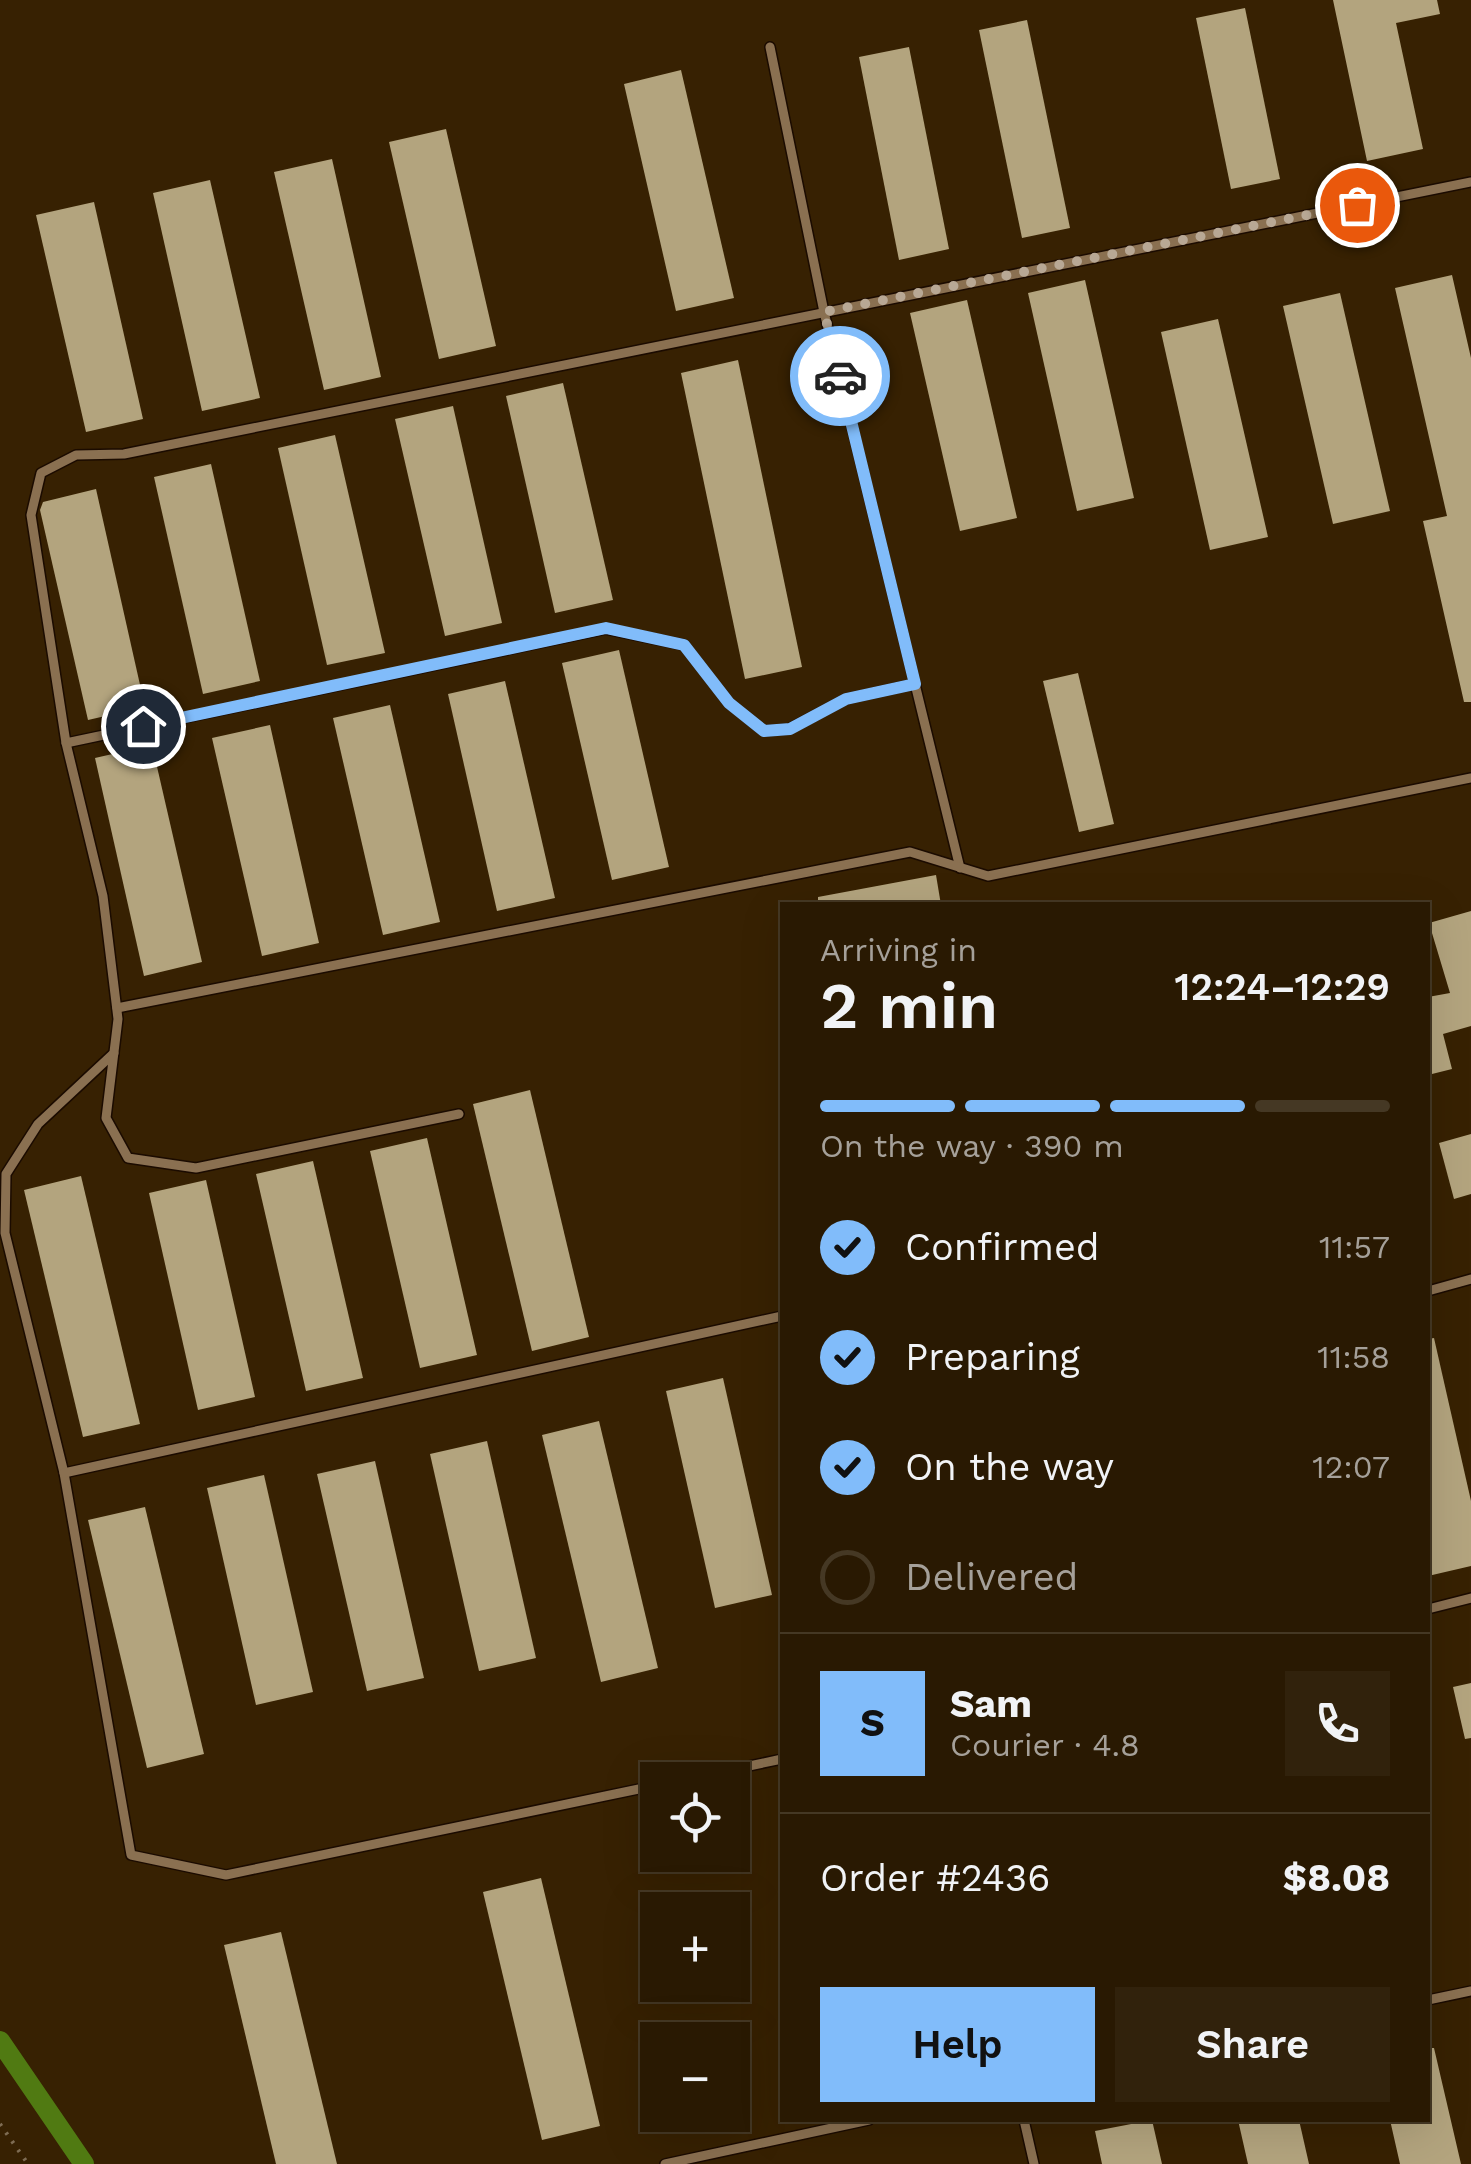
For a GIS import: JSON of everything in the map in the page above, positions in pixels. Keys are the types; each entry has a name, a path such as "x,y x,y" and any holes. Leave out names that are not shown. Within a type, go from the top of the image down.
{"lane":[{"path":"770,47 824,312 960,868"},
{"path":"459,1114 196,1168 128,1158 106,1118 117,1008 103,896 66,743 31,514 41,473 76,455 124,454 1471,182"},
{"path":"66,743 606,628 684,645 729,703 764,731 790,729 846,699 915,684"},
{"path":"117,1008 910,852 988,876 1471,778"},
{"path":"114,1053 38,1124 6,1174 5,1233 64,1473 131,1855 226,1875 640,1789"},
{"path":"1430,1289 1471,1279"},
{"path":"64,1473 780,1316"},
{"path":"1430,1608 1471,1598"},
{"path":"750,1766 780,1759"},
{"path":"1430,2000 1471,1991"},
{"path":"665,2164 860,2122"},
{"path":"1024,2122 1034,2164"}],"path":[{"path":"0,2124 28,2164"}],"building":[{"path":"1333,0 1437,0 1440,14 1396,23 1423,149 1367,161"},
{"path":"1245,8 1280,179 1231,189 1196,18"},
{"path":"1027,20 1070,228 1022,238 979,30"},
{"path":"909,47 949,249 899,260 859,57"},
{"path":"681,70 734,298 676,311 624,84"},
{"path":"446,129 496,346 439,359 389,142"},
{"path":"332,159 381,377 324,390 274,172"},
{"path":"210,180 260,398 202,411 153,193"},
{"path":"94,202 143,419 86,432 36,215"},
{"path":"1452,275 1471,358 1471,702 1464,702 1423,521 1447,516 1395,288"},
{"path":"1085,280 1134,498 1077,511 1028,293"},
{"path":"1340,293 1390,511 1333,524 1283,306"},
{"path":"967,300 1017,518 960,531 910,313"},
{"path":"1218,319 1268,537 1210,550 1161,332"},
{"path":"738,360 802,667 745,679 681,373"},
{"path":"563,383 613,600 555,613 506,396"},
{"path":"453,406 502,623 445,636 395,419"},
{"path":"335,435 385,653 327,665 278,448"},
{"path":"211,464 260,681 203,694 154,477"},
{"path":"96,489 145,707 88,720 40,510 43,502"},
{"path":"619,650 669,867 612,880 562,663"},
{"path":"1078,673 1114,824 1079,832 1043,681"},
{"path":"505,681 555,898 497,911 448,694"},
{"path":"390,705 440,922 383,935 333,718"},
{"path":"270,725 319,943 262,956 212,738"},
{"path":"152,745 202,962 144,976 95,758"},
{"path":"936,875 940,902 818,902 818,897"},
{"path":"1471,911 1471,1026 1443,1034 1452,1069 1430,1074 1430,997 1450,993 1430,923"},
{"path":"530,1090 589,1337 532,1351 473,1104"},
{"path":"1471,1134 1471,1194 1454,1199 1439,1143"},
{"path":"427,1138 477,1355 420,1368 370,1151"},
{"path":"313,1161 363,1378 306,1391 256,1174"},
{"path":"81,1176 140,1424 83,1437 24,1190"},
{"path":"206,1180 255,1397 198,1410 149,1193"},
{"path":"1434,1338 1471,1501 1471,1566 1430,1576 1430,1339"},
{"path":"723,1378 772,1595 715,1608 666,1391"},
{"path":"599,1421 658,1668 601,1682 542,1435"},
{"path":"487,1441 536,1658 479,1671 430,1454"},
{"path":"375,1461 424,1678 367,1691 317,1474"},
{"path":"264,1475 313,1692 256,1705 207,1488"},
{"path":"145,1507 204,1754 147,1768 88,1520"},
{"path":"1471,1683 1471,1738 1465,1739 1453,1687"},
{"path":"541,1878 600,2126 542,2140 483,1892"},
{"path":"281,1932 337,2164 276,2164 224,1945"},
{"path":"1430,2048 1434,2048 1461,2164 1400,2164 1390,2122 1430,2122"},
{"path":"1152,2122 1162,2164 1102,2164 1095,2131"},
{"path":"1238,2122 1299,2122 1309,2164 1248,2164"}],"waterway":[{"path":"0,2041 84,2164"}],"way so far":[{"path":"840,376 824,312 1357,205"}],"route":[{"path":"143,726 606,628 684,645 729,703 764,731 790,729 846,699 915,684 840,376"}]}
